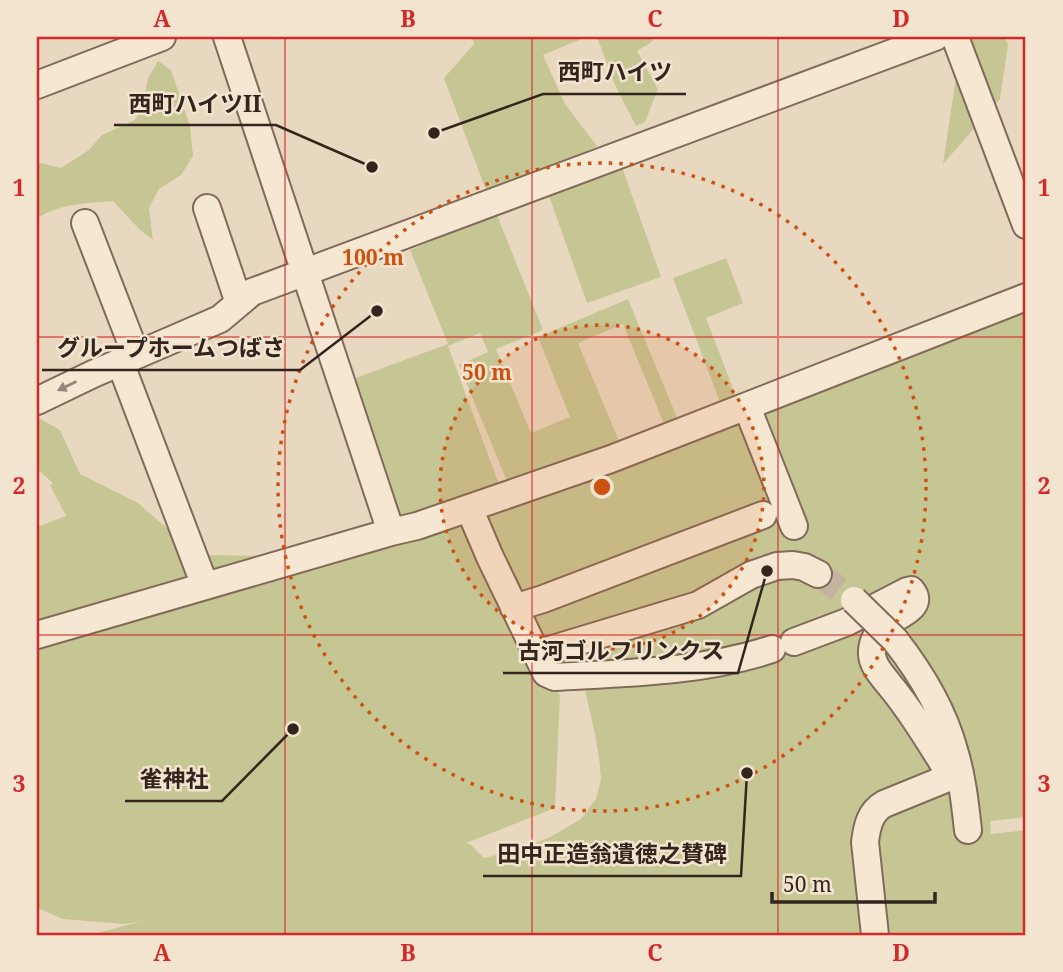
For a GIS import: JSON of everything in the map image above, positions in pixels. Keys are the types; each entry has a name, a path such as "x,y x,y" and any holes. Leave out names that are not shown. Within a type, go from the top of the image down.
{"street":[{"path":"37,85 162,37"},
{"path":"227,37 391,532"},
{"path":"37,401 220,319 252,292 935,37"},
{"path":"955,37 1026,225"},
{"path":"207,208 239,303"},
{"path":"85,223 205,586"},
{"path":"37,635 417,526 611,459 1026,297"},
{"path":"747,407 794,526"},
{"path":"469,508 536,654 546,673 555,677 615,674 705,665 735,659 847,622 911,590 915,604 879,632 871,651 873,661 956,774"},
{"path":"514,608 763,515"},
{"path":"536,654 698,605 751,575 777,566 793,565 818,573"},
{"path":"854,600 895,640 937,706 954,749 956,774 968,830"},
{"path":"875,935 865,842 872,815 884,804 956,774"}],"green space":[{"path":"472,37 579,37 579,40 543,55 565,104 597,146 487,193 444,78 474,44"},
{"path":"597,37 654,37 652,42 637,51 658,89 645,122 636,126 615,85"},
{"path":"962,37 1005,37 1008,45 1000,99 943,164"},
{"path":"158,61 171,70 190,126 193,156 181,175 159,189 149,208 153,240 113,201 63,207 37,219 37,162 61,168 89,150 102,135 135,120 143,105 148,78"},
{"path":"622,167 661,277 587,303 548,193"},
{"path":"497,215 543,330 496,349 531,433 570,417 538,337 628,299 678,420 665,426 623,324 578,343 619,441 509,486 459,365 488,352 480,333 448,346 501,490 398,528 345,382 448,344 410,250"},
{"path":"726,258 743,303 706,318 739,404 723,410 673,278"},
{"path":"1026,311 1026,817 990,821 991,834 1026,830 1026,935 90,935 142,921 125,924 63,919 37,908 37,527 66,516 50,485 53,483 37,469 37,417 60,430 80,474 138,503 198,555 354,557 464,523 498,603 560,695 555,808 466,843 484,858 521,849 550,837 581,819 596,799 601,779 595,734 584,686 552,668 482,516"}],"tunnel":[{"path":"818,574 854,600"}],"place":[{"name":"西町ハイツ","path":"434,133"},
{"name":"西町ハイツII","path":"372,167"},
{"name":"グループホームつばさ","path":"377,311"},
{"name":"古河ゴルフリンクス","path":"767,571"},
{"name":"雀神社","path":"293,729"},
{"name":"田中正造翁遺徳之賛碑","path":"747,773"}]}
